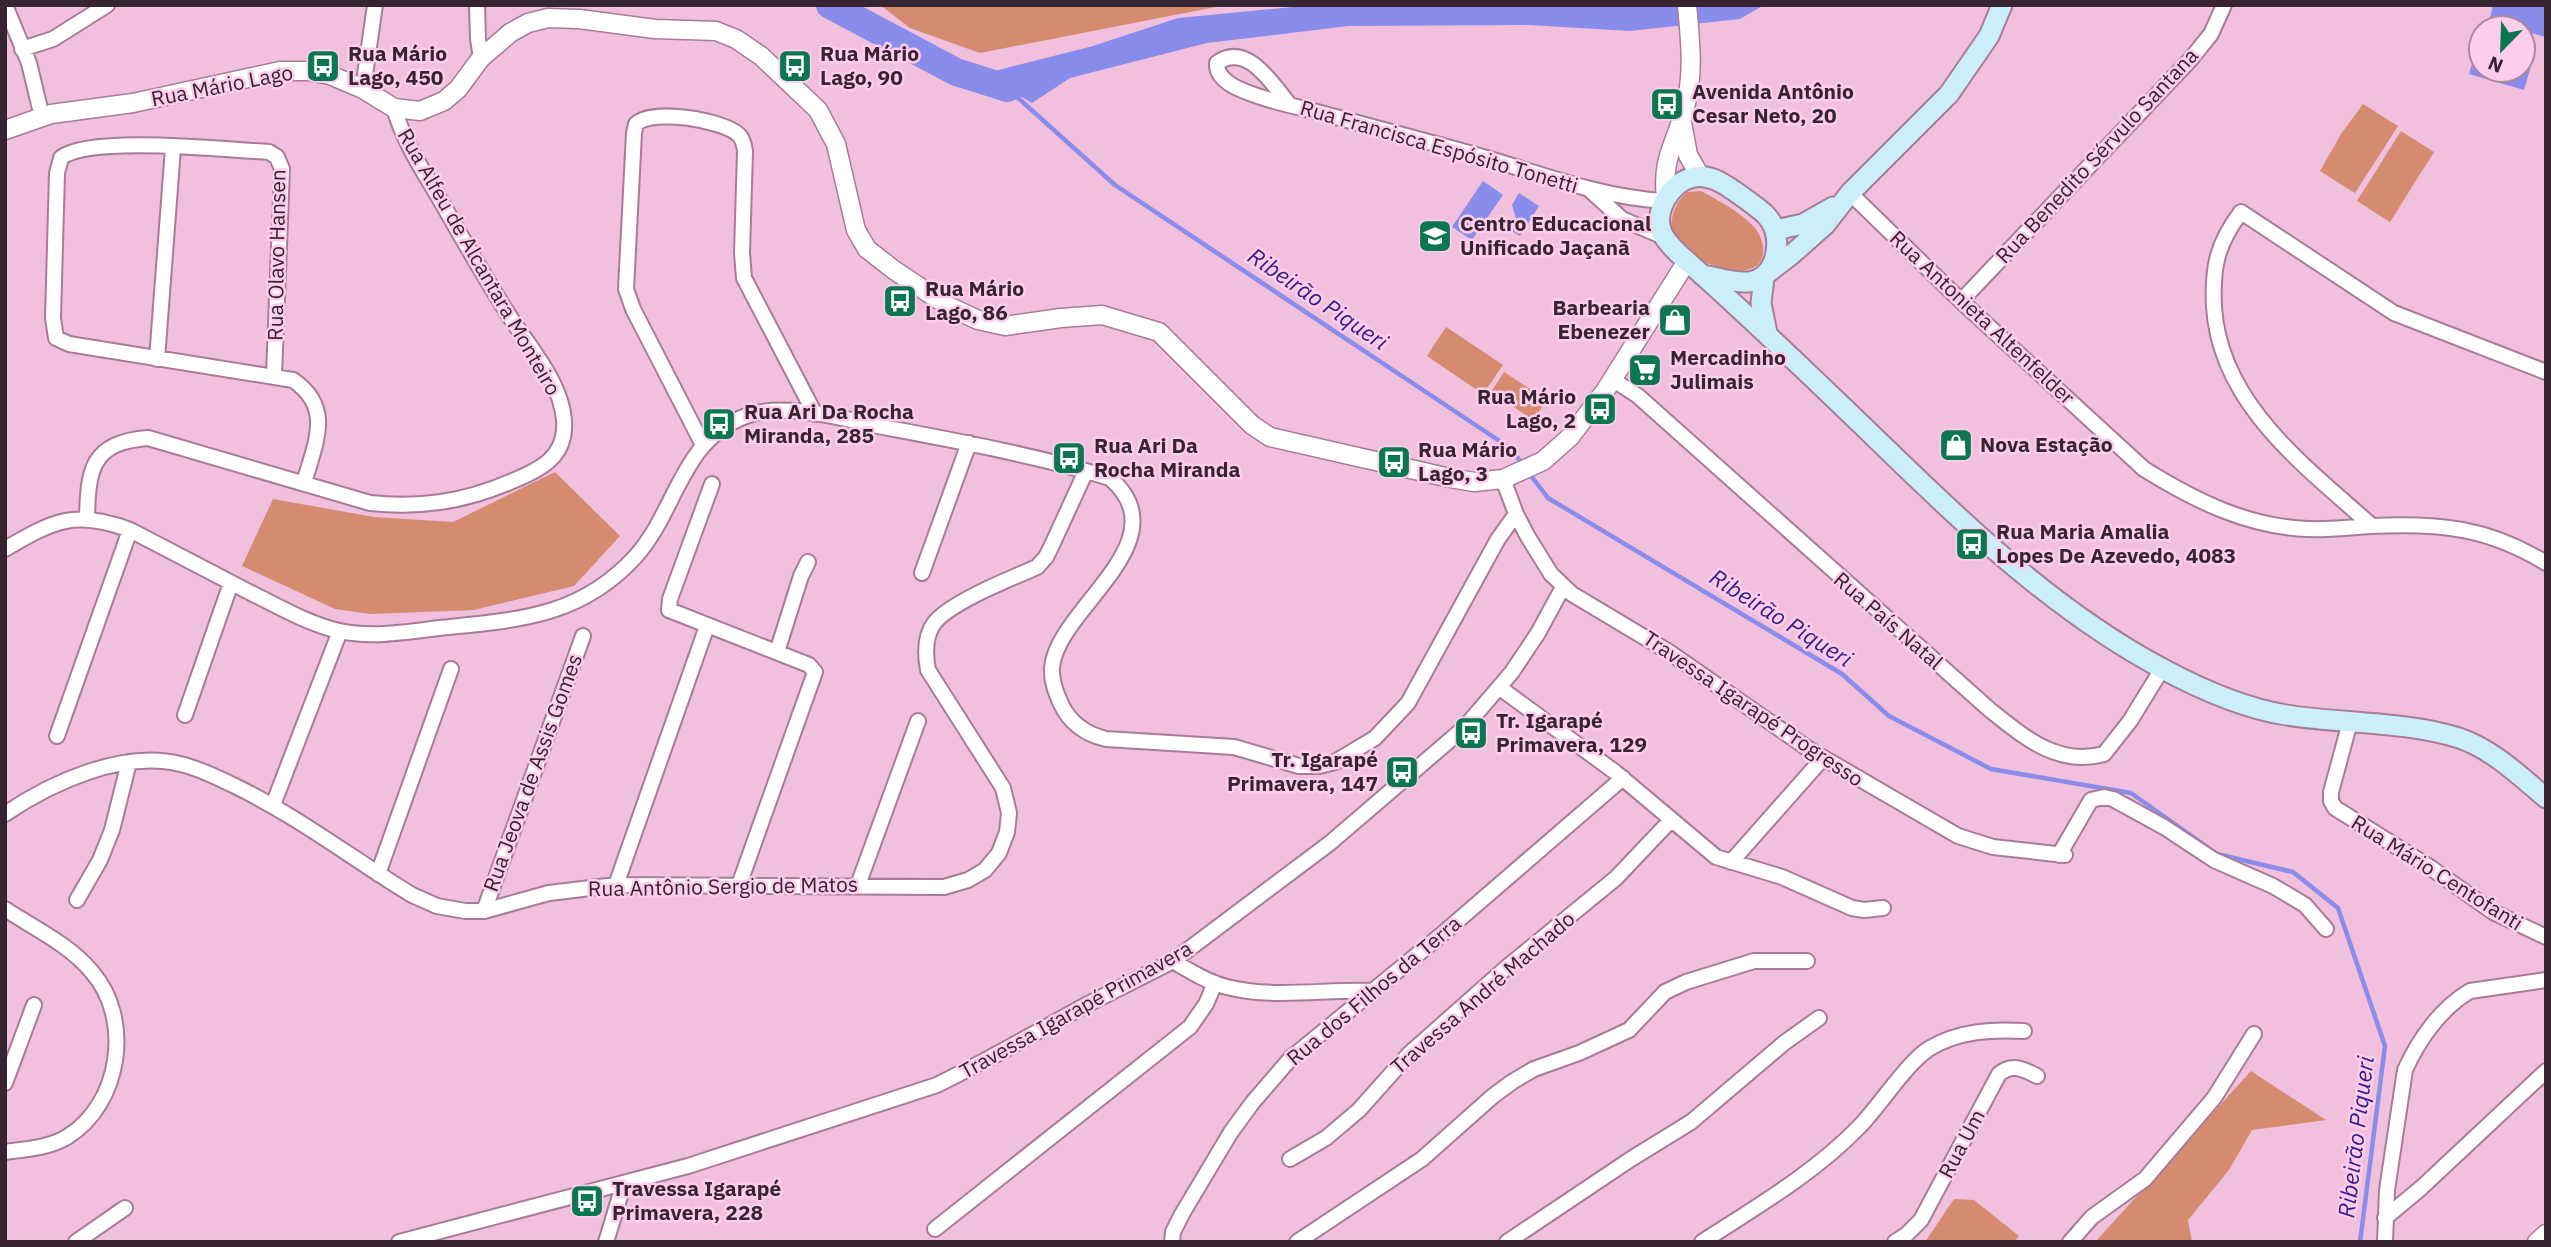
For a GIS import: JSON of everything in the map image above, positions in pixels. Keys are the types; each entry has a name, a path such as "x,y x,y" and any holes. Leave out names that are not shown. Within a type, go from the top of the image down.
{"main road":[{"path":"1695,268 1741,282 1757,281 1802,246 1825,225 1846,197 1949,94 1989,36 2002,5"},
{"path":"1767,333 1761,303 1767,275 1777,250 1775,230 1764,212 1716,180 1700,176 1688,179 1665,199 1660,218 1664,237 1913,475 2034,582 2095,627 2162,668 2249,707 2287,715 2460,738 2498,759 2546,799"},
{"path":"1775,230 1803,224 1846,197"}],"street":[{"path":"22,49 53,39 107,5"},
{"path":"363,89 376,5"},
{"path":"477,5 481,58"},
{"path":"1665,199 1664,167 1682,123 1692,64 1687,5"},
{"name":"Rua Benedito Sérvulo Santana","path":"1961,301 2190,60 2211,34 2224,5"},
{"path":"7,12 29,63 42,117"},
{"path":"394,108 420,111 444,102 458,89 481,58 510,33 528,23 548,18 579,19 655,29 716,31 736,39 761,56 818,110 836,144 856,230 867,249 948,306 978,320 1004,326 1102,315 1134,323 1158,332 1251,425 1270,437 1427,474 1474,482 1507,478 1543,461 1570,437 1695,268"},
{"name":"Rua Francisca Espósito Tonetti","path":"1289,104 1255,65 1246,59 1227,59 1217,63 1220,75 1230,84 1249,92 1289,104 1496,160 1590,190 1665,199"},
{"name":"Rua Mário Lago","path":"5,130 42,117 133,103 280,71 307,71 330,75 363,89 394,108"},
{"name":"Rua Alfeu de Alcantara Monteiro","path":"87,519 88,485 92,469 100,456 114,445 130,439 148,438 370,503 402,506 434,504 493,489 543,468 554,456 562,438 564,422 552,382 490,287 401,130 394,108"},
{"path":"703,445 633,309 626,289 634,133 636,124 649,117 706,121 730,129 743,141 745,151 741,253 744,278 814,414"},
{"path":"1682,123 1688,155 1700,176"},
{"path":"157,359 173,148 115,145 66,154 58,163 53,318 55,338 69,344 157,359 274,375 293,380 306,389 315,402 319,417 317,436 304,483"},
{"name":"Rua Olavo Hansen","path":"173,148 269,152 281,162 274,375"},
{"path":"1590,190 1622,219 1664,237"},
{"name":"Rua Antonieta Altenfelder","path":"1846,197 2144,469 2178,490 2218,509 2273,525 2308,530 2417,524 2456,527 2495,538 2546,563"},
{"path":"2372,526 2274,434 2242,394 2226,364 2215,320 2213,285 2217,255 2228,229 2241,212 2394,313 2546,372"},
{"name":"Rua País Natal","path":"1612,379 1638,396 1990,710 2039,746 2056,755 2078,758 2104,754 2130,722 2162,668"},
{"path":"5,549 36,531 62,521 104,520 130,530 305,620 340,631 400,633 526,619 558,610 590,594 612,579 637,555 667,508 688,464 703,445 728,425 746,416 767,411 814,414 969,443 1110,478 1121,488 1129,505 1132,515 1130,535 1111,575 1067,634 1056,654 1052,668 1055,691 1066,715 1091,735 1105,739 1234,747 1299,766 1319,766 1335,762 1375,738 1408,703 1498,539 1516,514"},
{"path":"922,573 969,443"},
{"name":"Rua Antônio Sergio de Matos","path":"5,814 23,802 82,773 129,762 181,764 273,805 412,895 437,906 465,911 484,911 549,893 616,885 944,887 968,880 985,870 999,853 1007,832 1009,813 1003,788 928,670 925,654 928,637 934,623 958,605 1037,567 1046,557 1086,471"},
{"name":"Travessa Igarapé Progresso","path":"1507,478 1516,514 1551,573 1563,587 1669,652 1823,758 1958,836 1993,847 2062,855 2091,800 2104,797 2113,799 2164,827 2214,860 2273,886 2305,905 2326,929"},
{"path":"712,484 668,607 672,612 809,665 815,672 739,885"},
{"path":"57,736 130,530"},
{"path":"777,652 808,562"},
{"path":"185,715 232,583"},
{"name":"Travessa Igarapé Primavera","path":"399,1242 688,1166 937,1085 1088,1003 1173,961 1359,819 1464,728 1500,688 1538,633 1563,587"},
{"path":"616,885 707,626"},
{"path":"273,805 340,631"},
{"name":"Rua Jeova de Assis Gomes","path":"484,911 583,636"},
{"path":"378,874 451,669"},
{"path":"1500,688 1623,778 1717,857 1782,877 1852,908 1883,908"},
{"path":"858,886 918,721"},
{"name":"Rua Mário Centofanti","path":"2350,722 2331,792 2331,801 2335,808 2431,868 2493,912 2546,937"},
{"path":"1731,862 1823,758"},
{"path":"77,900 100,860 112,830 129,762"},
{"name":"Rua dos Filhos da Terra","path":"1171,1241 1182,1214 1202,1179 1253,1102 1291,1058 1440,936 1623,778"},
{"name":"Travessa André Machado","path":"1290,1159 1326,1138 1359,1110 1417,1047 1506,968 1616,878 1671,820"},
{"path":"5,909 73,954 92,971 106,991 113,1013 116,1040 115,1064 109,1088 98,1109 84,1125 53,1143 5,1152"},
{"path":"1173,961 1215,984 1258,992 1336,989 1373,991"},
{"path":"1297,1242 1422,1159 1493,1096 1513,1082 1534,1069 1579,1053 1629,1030 1665,992 1754,961 1807,961"},
{"path":"2385,1242 2387,1190 2405,1070 2421,1041 2438,1018 2460,997 2483,987 2546,980"},
{"path":"935,1228 1189,1027 1206,1004 1215,984"},
{"path":"5,1083 34,1005"},
{"path":"1507,1242 1631,1158 1691,1122 1775,1051 1819,1018"},
{"path":"1702,1242 1788,1186 1845,1140 1874,1111 1910,1066 1929,1049 1960,1035 1991,1030 2024,1031"},
{"path":"2070,1242 2092,1217 2146,1179 2214,1098 2254,1034"},
{"name":"Rua Um","path":"1895,1242 1921,1220 1999,1074 2013,1067 2037,1076"},
{"path":"2385,1217 2421,1188 2546,1071"},
{"path":"606,1242 624,1183"},
{"path":"76,1242 125,1208"},
{"path":"2537,1242 2546,1234"}],"shaded area":[{"path":"880,5 1226,5 980,53 910,28"},
{"path":"1313,5 1764,5 1740,19 1630,31 1529,25 1348,26 1207,43 1070,78 1032,103 983,74 1093,46 1178,18"},
{"path":"2493,5 2546,5 2546,37 2537,35 2537,14 2491,14"},
{"path":"2503,84 2526,84 2524,90"},
{"path":"2363,104 2398,126 2355,193 2320,171 2341,134"},
{"path":"2401,131 2434,152 2390,222 2357,201"},
{"path":"1483,181 1503,195 1472,240 1452,227"},
{"path":"1701,191 1737,212 1757,230 1763,253 1760,262 1754,267 1747,270 1728,269 1702,261 1685,248 1671,231 1679,200 1687,192"},
{"path":"1519,193 1539,206 1520,236 1510,230 1516,218 1512,205"},
{"path":"1446,327 1503,365 1483,394 1427,356"},
{"path":"1504,372 1547,400 1533,420 1491,392"},
{"path":"555,472 620,536 574,586 474,610 370,614 335,609 242,566 273,499 374,517 453,522"},
{"path":"2251,1071 2326,1120 2252,1130 2229,1170 2188,1220 2192,1242 2095,1242"},
{"path":"1954,1199 1974,1200 2019,1236 2014,1242 1925,1242"}],"waterway":[{"path":"830,5 956,72 1007,88 1043,73"},
{"name":"Ribeirão Piqueri","path":"1007,88 1115,185 1510,448 1523,465"},
{"name":"Ribeirão Piqueri","path":"1528,472 1548,498 1842,674 1889,716 1991,769 2131,793 2217,854 2293,872 2338,908 2385,1046 2360,1242"}],"place":[{"name":"Rua Mário Lago, 450","path":"323,66"},
{"name":"Rua Mário Lago, 90","path":"795,66"},
{"name":"Avenida Antônio Cesar Neto, 20","path":"1667,104"},
{"name":"Centro Educacional Unificado Jaçanã","path":"1435,236"},
{"name":"Rua Mário Lago, 86","path":"900,301"},
{"name":"Barbearia Ebenezer","path":"1675,320"},
{"name":"Mercadinho Julimais","path":"1645,370"},
{"name":"Rua Mário Lago, 2","path":"1600,409"},
{"name":"Rua Ari Da Rocha Miranda, 285","path":"719,424"},
{"name":"Nova Estação","path":"1956,445"},
{"name":"Rua Ari Da Rocha Miranda","path":"1069,458"},
{"name":"Rua Mário Lago, 3","path":"1394,462"},
{"name":"Rua Maria Amalia Lopes De Azevedo, 4083","path":"1972,544"},
{"name":"Tr. Igarapé Primavera, 129","path":"1471,733"},
{"name":"Tr. Igarapé Primavera, 147","path":"1402,772"},
{"name":"Travessa Igarapé Primavera, 228","path":"587,1201"}]}
